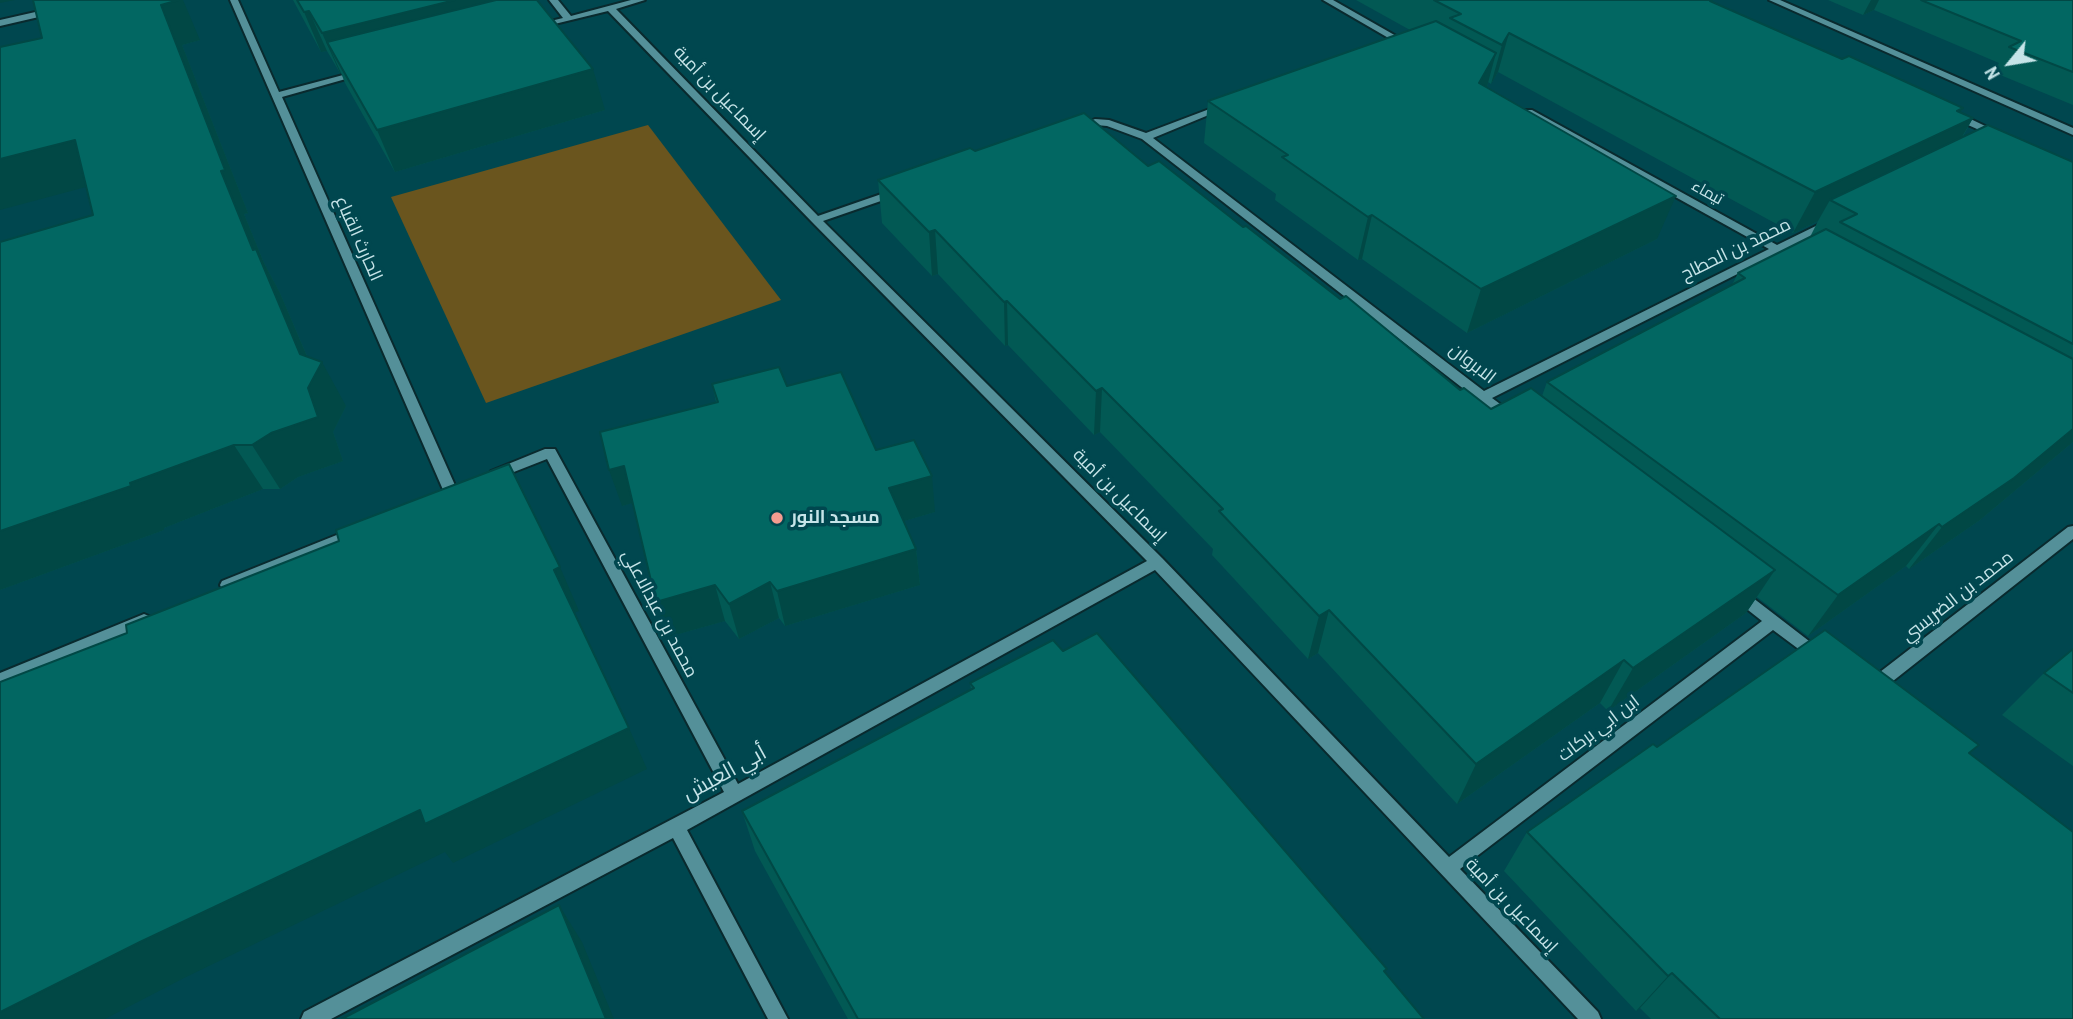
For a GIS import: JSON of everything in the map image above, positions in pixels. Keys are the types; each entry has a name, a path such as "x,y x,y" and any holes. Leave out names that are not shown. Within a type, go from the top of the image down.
{"street":[{"name":"الحارث القباع","path":"234,0 457,490 550,452"},
{"path":"553,0 569,19"},
{"path":"529,29 641,0"},
{"path":"1326,0 1423,54"},
{"path":"1773,0 2073,132"},
{"name":"إسماعيل بن أمية","path":"610,8 816,220 1157,562 1591,1019"},
{"path":"0,23 61,9"},
{"path":"1386,45 1399,40"},
{"path":"276,96 369,71"},
{"path":"1146,137 1235,103"},
{"name":"تيماء","path":"1521,107 1812,269"},
{"path":"1944,111 2006,138 1994,144"},
{"name":"الابروان","path":"1070,131 1095,122 1110,123 1146,137 1526,430"},
{"path":"816,220 905,189"},
{"name":"محمد بن الحطاح","path":"1483,397 1837,220"},
{"name":"محمد بن عبدالاعلي","path":"550,452 735,795"},
{"path":"219,589 374,524"},
{"name":"محمد بن الضريسي","path":"1866,693 2073,531"},
{"name":"أبي العيش","path":"311,1019 676,828 1157,562"},
{"path":"1731,588 1825,661"},
{"path":"0,680 155,616"},
{"name":"ابن ابي بركات","path":"1448,868 1774,621"},
{"path":"676,828 778,1019"}],"shaded area":[{"path":"648,125 781,300 486,403 391,197"}],"building":[{"path":"33,0 179,0 161,5 225,170 221,171 300,354 322,362 308,388 318,417 271,433 252,445 234,445 130,483 131,486 0,531 0,242 93,215 75,140 0,159 0,47 42,38"},
{"path":"297,0 455,0 322,33 309,11 304,12"},
{"path":"496,0 537,0 593,69 377,130 327,42"},
{"path":"1434,0 1712,0 1710,1 1842,59 1849,56 1963,108 1957,111 1973,118 1815,192 1509,33 1502,45 1450,18 1461,14"},
{"path":"1921,0 2073,0 2073,72 2009,47 2021,41"},
{"path":"1436,21 1496,53 1479,83 1676,196 1481,289 1372,215 1368,217 1282,157 1288,155 1208,101"},
{"path":"1084,113 1148,166 1159,161 1340,299 1346,296 1460,390 1464,388 1491,409 1531,388 1775,570 1633,668 1624,660 1476,764 1329,610 1319,616 1219,511 1223,509 1102,388 1096,391 1007,301 1004,302 935,230 929,232 878,180 970,148 975,151"},
{"path":"1988,125 2073,162 2073,344 1840,222 1857,214 1830,200"},
{"path":"1826,229 2073,359 2073,429 2014,478 1942,527 1939,524 1838,595 1547,382 1745,278 1738,273"},
{"name":"مسجد النور","path":"779,367 787,386 841,372 876,450 914,440 932,476 889,488 916,549 777,591 770,582 729,604 715,585 656,602 624,466 609,470 600,432 718,402 712,384"},
{"path":"509,464 560,567 554,570 629,728 425,824 420,810 140,942 0,1012 0,682 127,633 126,625 339,541 336,530"},
{"path":"1825,630 1979,745 1969,753 2073,832 2073,1019 1720,1019 1672,973 1668,976 1527,832 1653,744 1657,747"},
{"path":"1097,633 1387,969 1384,971 1424,1019 858,1019 742,811 974,688 970,683 1053,640 1063,651"},
{"path":"2073,649 2073,693 2044,673"},
{"path":"559,905 606,1019 342,1019"}],"place":[{"name":"مسجد النور","path":"777,518"}]}
